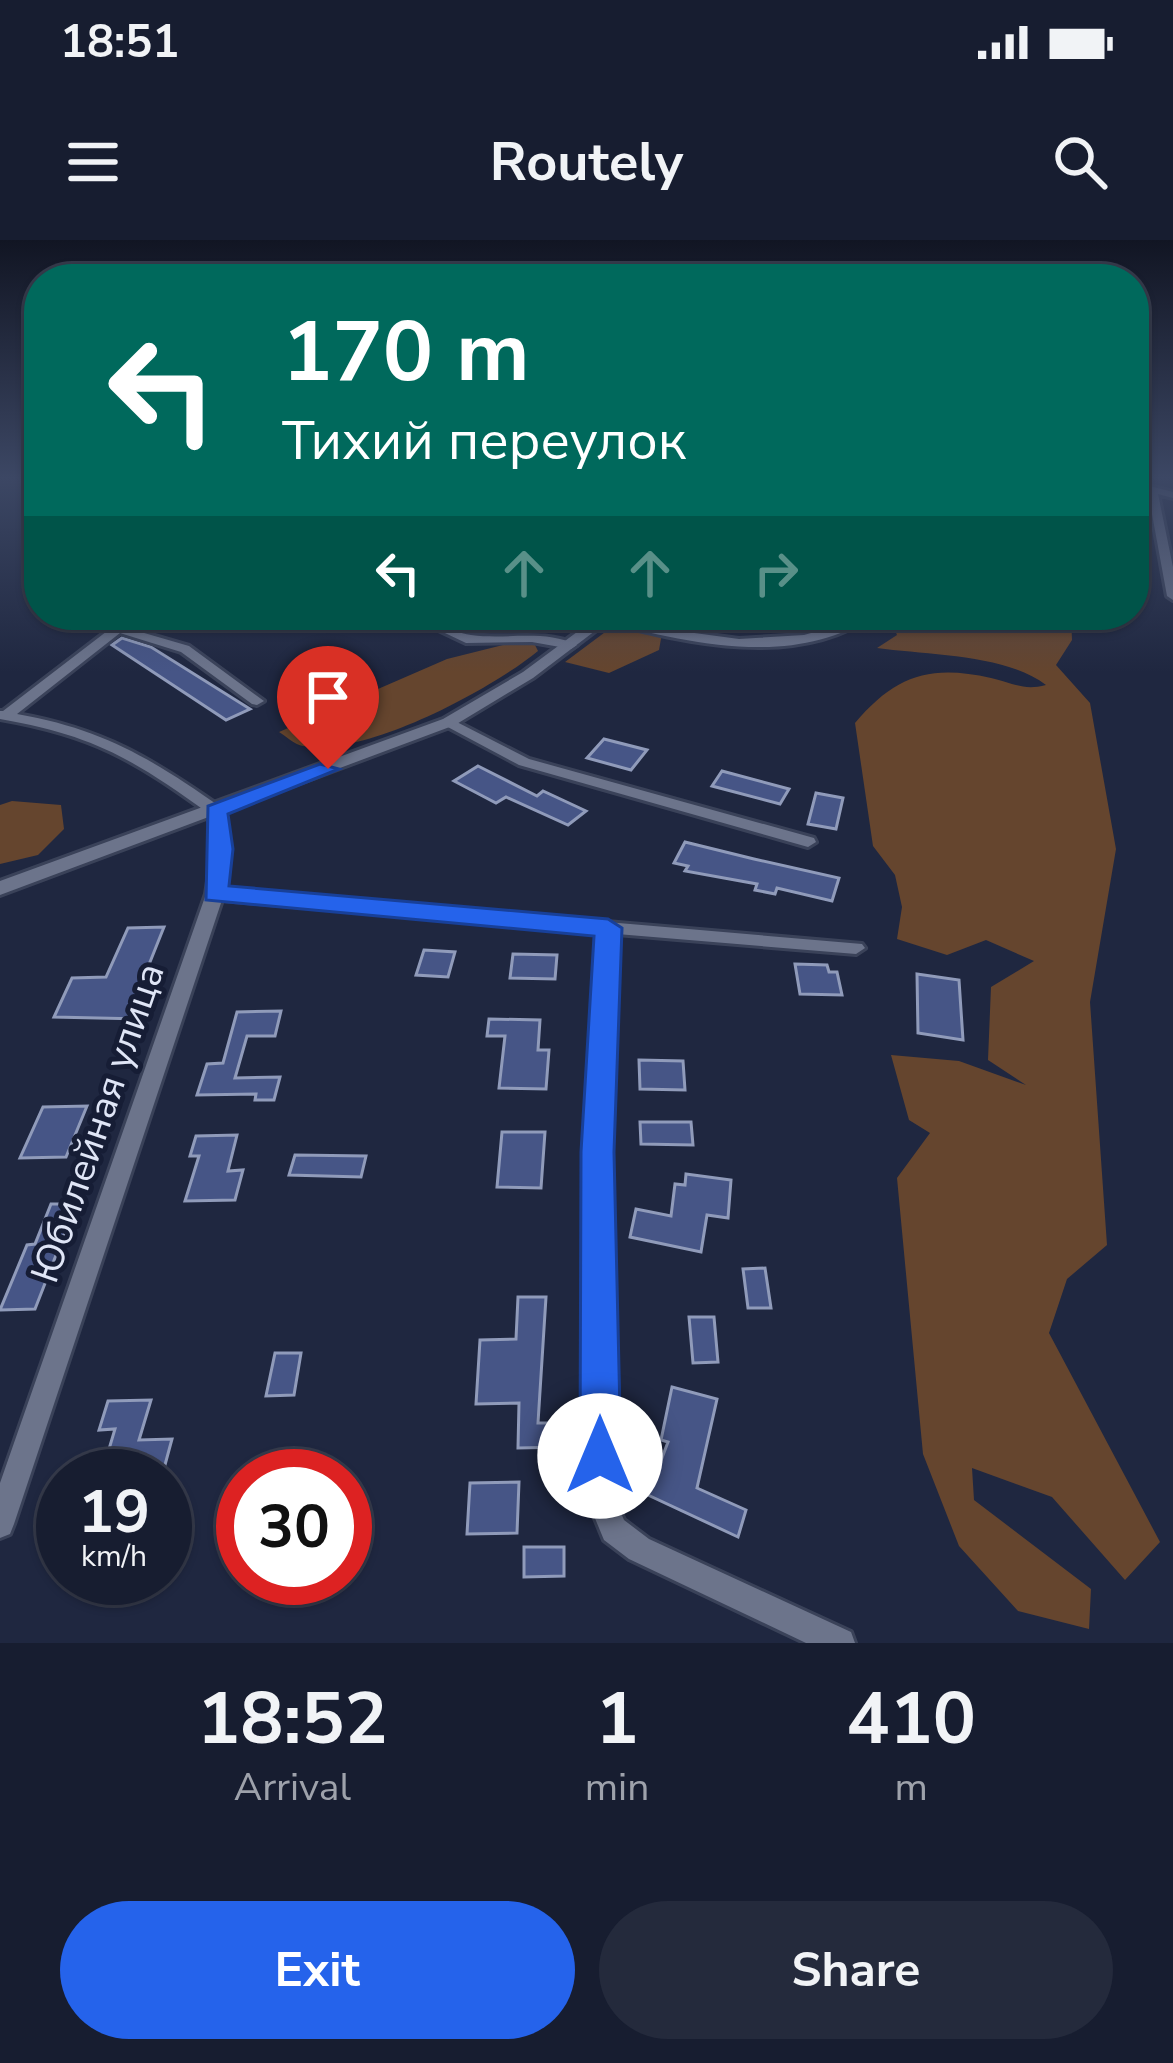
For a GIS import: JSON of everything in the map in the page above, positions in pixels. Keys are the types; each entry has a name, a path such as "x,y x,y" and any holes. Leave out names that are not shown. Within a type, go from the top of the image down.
{"street":[{"path":"1163,541 1173,596"},
{"path":"3,716 117,630"},
{"path":"121,630 185,649 257,701"},
{"path":"446,630 466,639 571,645"},
{"path":"0,888 449,722 590,630"},
{"path":"654,630 681,638 747,645 830,636 841,630"},
{"path":"3,716 101,736 136,752 216,811"},
{"path":"449,722 524,762 808,842"},
{"name":"Юбилейная улица","path":"0,1524 215,894 221,849 216,811"},
{"path":"215,894 856,948"},
{"path":"608,928 598,1152 601,1499 614,1530 639,1550 840,1643"}],"shaded area":[{"path":"608,630 666,630 659,650 609,673 565,662"},
{"path":"895,630 1072,630 1072,640 1056,665 1090,703 1116,849 1090,1002 1107,1245 1067,1279 1049,1333 1160,1542 1125,1580 1052,1497 972,1468 974,1500 1091,1589 1089,1629 1018,1611 959,1546 923,1454 897,1178 930,1133 909,1120 891,1055 959,1061 1026,1085 988,1060 991,987 1034,961 986,940 947,955 897,939 902,907 895,875 873,846 855,723 899,684 931,674 969,674 1024,687 1046,685 988,662 877,648 897,635"},
{"path":"515,642 534,643 538,651 460,701 392,731 329,747 300,745 279,732 447,659"},
{"path":"12,801 61,805 64,829 38,855 0,864 0,805"}],"building":[{"path":"122,638 151,647 250,709 226,720 112,645"},
{"path":"604,739 647,750 631,770 587,758"},
{"path":"478,766 537,796 543,791 586,811 568,825 506,797 496,803 454,781"},
{"path":"722,771 789,789 780,804 712,786"},
{"path":"816,793 843,798 836,829 808,824"},
{"path":"685,842 839,878 832,901 777,888 775,894 755,890 757,884 685,871 688,866 674,863"},
{"path":"164,927 144,977 159,976 142,1019 54,1017 72,978 106,977 128,928"},
{"path":"424,950 455,952 448,977 416,975"},
{"path":"513,954 557,955 555,979 510,978"},
{"path":"795,964 827,965 829,972 837,972 842,995 800,994"},
{"path":"917,974 959,980 963,1040 918,1033"},
{"path":"281,1011 275,1036 247,1036 235,1078 280,1077 274,1100 255,1100 256,1094 197,1095 207,1064 223,1063 237,1012"},
{"path":"489,1019 540,1020 538,1050 549,1050 546,1089 499,1088 505,1036 487,1036"},
{"path":"639,1060 683,1061 685,1090 640,1089"},
{"path":"87,1106 66,1157 20,1158 43,1107"},
{"path":"640,1122 691,1122 693,1145 641,1144"},
{"path":"502,1132 545,1132 541,1188 497,1187"},
{"path":"237,1135 228,1171 243,1170 235,1200 185,1201 199,1156 190,1156 196,1136"},
{"path":"295,1155 366,1156 361,1177 289,1175"},
{"path":"686,1174 731,1180 728,1218 707,1215 701,1252 630,1237 636,1209 671,1216 675,1184 685,1185"},
{"path":"51,1204 76,1204 35,1309 0,1310 27,1245 35,1244"},
{"path":"765,1268 771,1308 748,1308 743,1269"},
{"path":"518,1297 546,1297 538,1423 565,1423 564,1447 518,1448 519,1403 476,1404 480,1340 516,1339"},
{"path":"689,1317 714,1317 718,1362 693,1363"},
{"path":"275,1353 301,1353 294,1395 266,1396"},
{"path":"672,1387 717,1399 697,1488 746,1510 738,1537 648,1495 668,1442 661,1440"},
{"path":"151,1400 139,1440 172,1439 169,1449 109,1449 115,1429 99,1430 108,1401"},
{"path":"519,1482 517,1533 467,1534 470,1483"},
{"path":"524,1547 564,1547 564,1576 524,1577"}],"route":[{"path":"328,769 216,811 221,849 215,894 608,928 598,1152 600,1456"}]}
